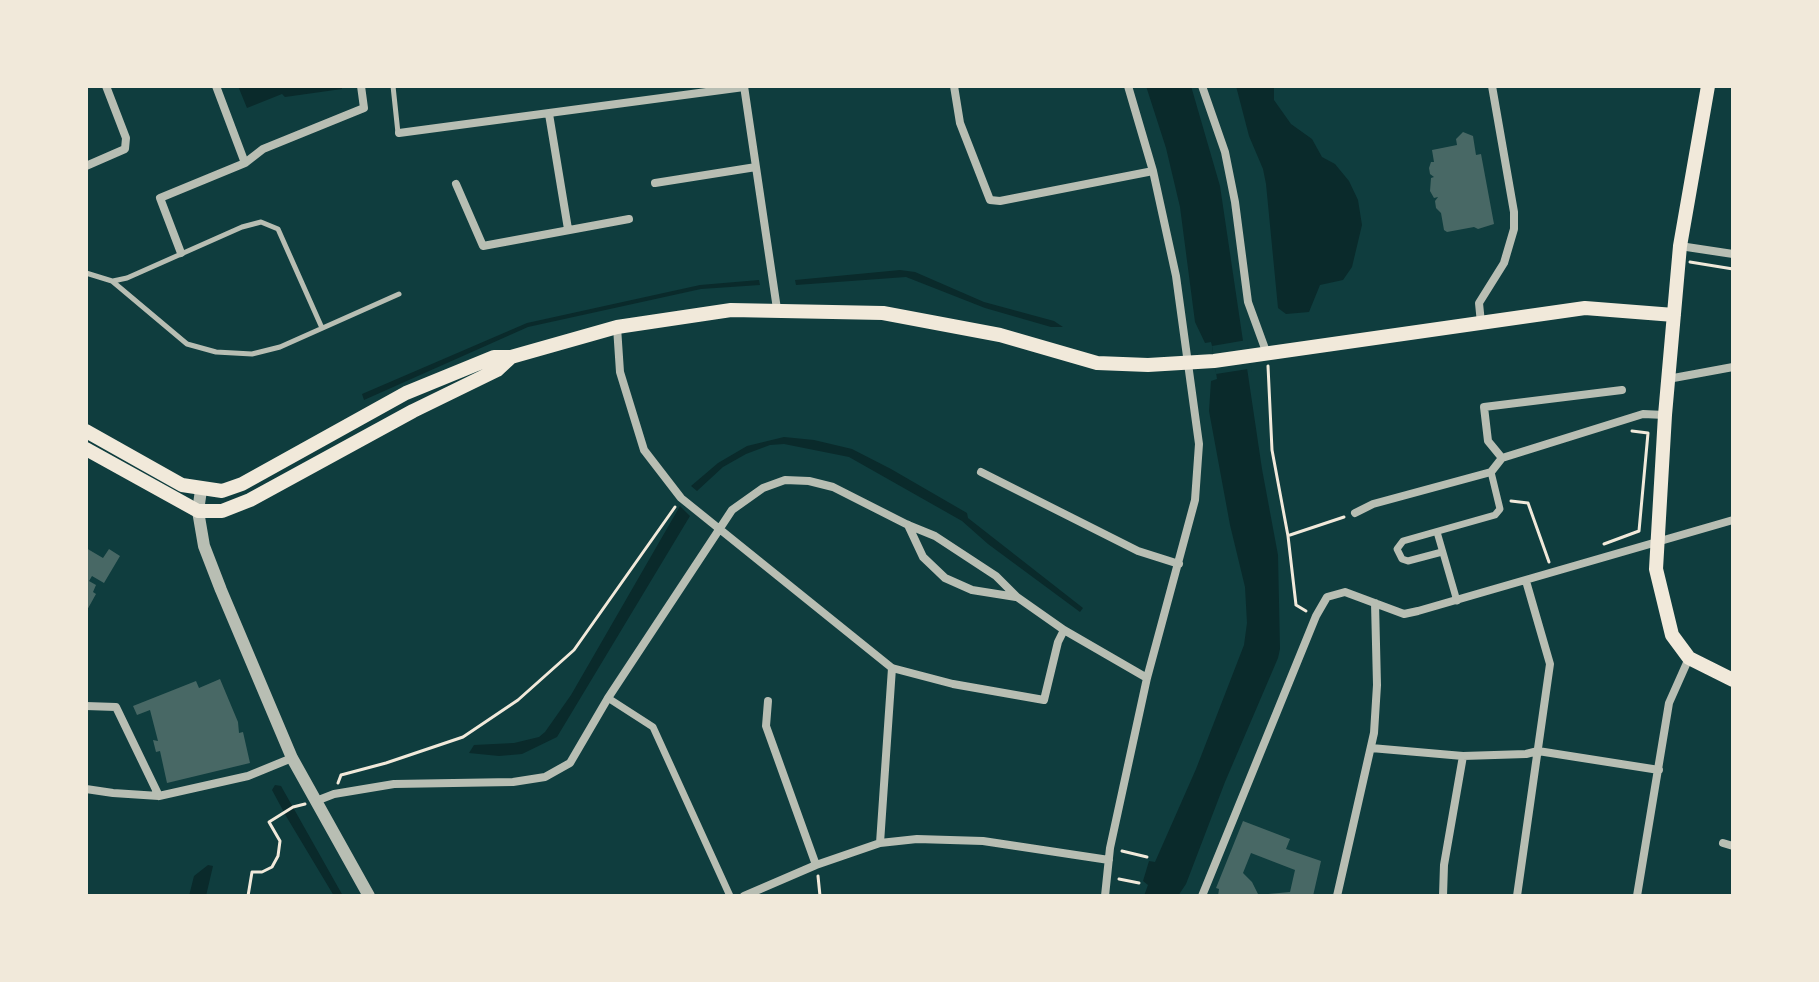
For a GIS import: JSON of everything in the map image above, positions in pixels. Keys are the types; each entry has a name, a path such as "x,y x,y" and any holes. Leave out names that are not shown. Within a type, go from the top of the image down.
{"main road":[{"path":"1708,86 1679,253 1656,569 1672,635 1689,658 1733,680"},
{"path":"86,431 182,485 222,491 242,484 406,393 494,357 511,357 617,327 731,310 883,313 1000,335 1097,363 1187,364 1585,308 1674,315"},
{"path":"86,449 198,511 222,511 250,500 413,411 497,370 511,357"}],"street":[{"path":"86,166 125,149 126,138 106,86"},
{"path":"216,86 245,163"},
{"path":"181,253 160,198 245,163 263,149 364,108 361,86"},
{"path":"399,133 744,86 777,309"},
{"path":"954,86 960,123 990,200 1000,201 1153,171"},
{"path":"1105,896 1110,848 1147,678 1195,500 1199,444 1176,276 1153,171 1128,86"},
{"path":"1202,86 1225,152 1248,302 1260,354"},
{"path":"1481,323 1479,303 1504,263 1514,229 1514,212 1492,86"},
{"path":"549,114 568,229"},
{"path":"655,183 756,167"},
{"path":"456,184 483,246 629,219"},
{"path":"1679,253 1733,254"},
{"path":"617,327 620,372 644,450 681,498 892,668 953,684 1044,700 1058,642 1064,630"},
{"path":"1668,379 1733,367"},
{"path":"1502,458 1488,441 1484,407 1622,390"},
{"path":"1355,513 1373,504 1491,472 1502,458 1643,414 1665,415"},
{"path":"981,472 1138,551 1179,564"},
{"path":"1442,552 1408,561 1402,559 1397,549 1403,541 1495,515 1500,509 1491,472"},
{"path":"316,801 334,794 394,784 513,782 545,777 570,763 608,698 732,510 763,488 785,480 809,481 833,487 935,536 996,576 1017,597 1064,630 1147,678"},
{"path":"201,490 198,511 204,546 221,590 292,758 369,896"},
{"path":"1202,896 1316,616 1327,597 1345,592 1404,614 1733,520"},
{"path":"908,525 923,557 945,578 972,590 1017,597"},
{"path":"1437,532 1457,601"},
{"path":"1517,896 1550,664 1526,581"},
{"path":"1337,896 1371,748 1377,685 1375,603"},
{"path":"1637,896 1669,703 1689,658"},
{"path":"880,843 892,668"},
{"path":"608,698 653,727 730,896"},
{"path":"768,701 766,726 816,865"},
{"path":"86,706 116,707 159,796"},
{"path":"1371,748 1463,756 1538,751 1659,770"},
{"path":"1443,896 1444,865 1463,756"},
{"path":"86,789 159,796 248,776 292,758"},
{"path":"744,896 816,865 880,843 917,839 983,841 1109,860"},
{"path":"1723,843 1733,846"}],"lane":[{"path":"393,86 399,133"},
{"path":"112,281 127,278 242,227 261,222 278,229 322,328"},
{"path":"86,273 112,281 187,344 216,352 252,354 280,347 399,294"}],"path":[{"path":"1679,253 1733,269"},
{"path":"1260,354 1296,605 1316,616"},
{"path":"1591,549 1639,531 1648,433 1628,430"},
{"path":"334,794 341,775 463,737 518,700 574,650 681,498"},
{"path":"1506,501 1528,503 1550,564"},
{"path":"1288,536 1355,513"},
{"path":"248,896 252,872 262,872 272,867 278,856 280,841 269,822 293,807"},
{"path":"1110,848 1147,857"},
{"path":"816,865 820,896"},
{"path":"1107,877 1139,883"}],"water":[{"path":"238,86 342,86 342,89 285,97 282,94 247,108"},
{"path":"1146,86 1191,86 1220,186 1262,469 1278,555 1278,658 1186,884 1178,896 1144,896 1148,885 1143,881 1149,861 1155,862 1196,769 1244,645 1247,623 1245,587 1209,411 1211,381 1217,379 1212,346 1211,342 1205,343 1195,322 1180,207 1166,148"},
{"path":"1236,86 1274,86 1274,100 1291,124 1312,139 1322,157 1335,164 1349,181 1358,200 1362,225 1352,267 1343,280 1320,285 1309,312 1286,314 1278,308 1266,184"},
{"path":"900,270 915,272 984,302 1054,321 1063,327 1051,327 985,308 906,277 796,285 795,280"},
{"path":"759,280 760,285 701,289 528,327 364,400 362,394 527,323 700,285"},
{"path":"784,437 852,449 891,469 967,513 968,518 1083,608 1080,612 962,521 849,457 784,444 770,445 723,467 697,491 691,486 718,463 747,446"},
{"path":"680,506 690,516 557,737 522,754 499,756 469,753 474,745 514,743 539,737 545,732 571,695"},
{"path":"275,785 281,786 343,896 334,896 272,790"},
{"path":"208,865 213,866 206,896 189,896 194,876"}],"pier":[{"path":"1247,340 1252,372 1248,369 1216,374 1212,346"}],"building":[{"path":"1463,132 1473,136 1476,155 1481,154 1494,224 1447,232 1441,213 1436,208 1438,197 1434,198 1430,191 1431,178 1434,177 1429,168 1434,162 1432,150 1457,145 1456,139"},
{"path":"86,548 103,558 109,549 120,556 104,583 92,576 89,581 96,585 93,592 96,594 86,612"},
{"path":"220,679 238,722 239,733 243,732 250,763 167,783 160,751 156,752 153,740 158,741 150,710 137,715 133,706 196,681 199,688"},
{"path":"1243,821 1290,839 1286,849 1321,861 1313,896 1269,896 1290,892 1295,870 1251,853 1243,873 1259,896 1218,896 1219,889 1216,888"}]}
